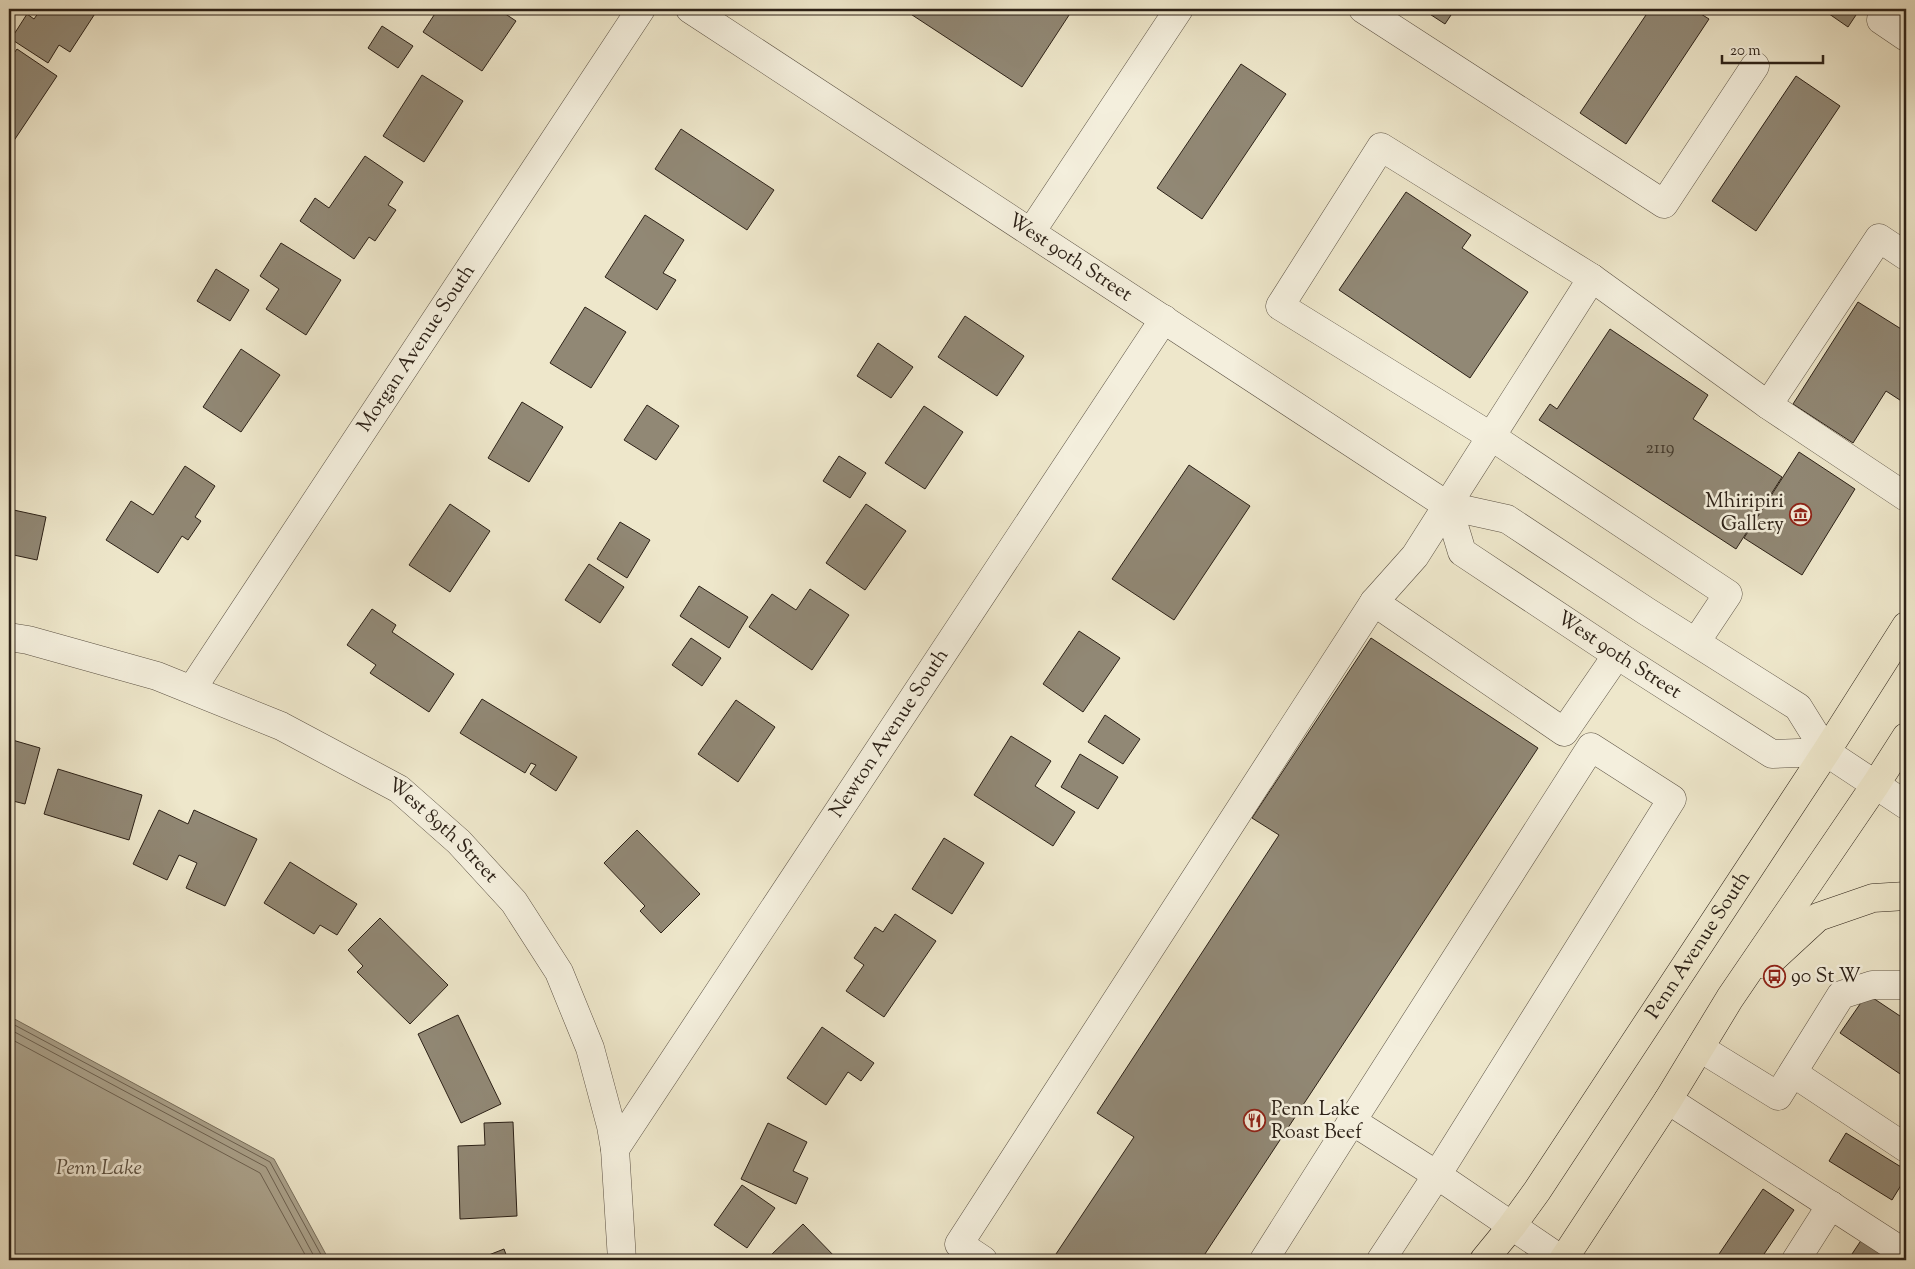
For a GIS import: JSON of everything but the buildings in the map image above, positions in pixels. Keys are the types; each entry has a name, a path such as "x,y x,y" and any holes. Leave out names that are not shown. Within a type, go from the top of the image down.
{"main road":[{"name":"Penn Avenue South","path":"1484,1260 1537,1191 1826,752 1906,626"},
{"path":"1562,1260 1668,1100 1730,998 1906,737"},
{"path":"1730,998 1818,917 1873,898 1906,896"}],"street":[{"name":"Morgan Avenue South","path":"192,689 641,9"},
{"name":"West 90th Street","path":"690,9 1448,506 1507,519 1646,611 1798,707 1826,752 1906,805"},
{"path":"1031,232 1179,9"},
{"path":"1363,9 1664,204 1755,66"},
{"path":"1889,9 1881,20 1906,37"},
{"path":"1696,642 1728,594 1492,437 1280,306 1382,147 1592,278 1768,405 1906,497"},
{"path":"1768,405 1879,238 1906,256"},
{"path":"984,1260 954,1252 1374,602 1415,556 1592,278"},
{"name":"Newton Avenue South","path":"615,1149 1164,319"},
{"name":"West 90th Street","path":"1448,506 1462,552 1617,655 1772,754 1826,752"},
{"path":"1374,602 1564,732 1672,799 1437,1175 1381,1260"},
{"name":"West 89th Street","path":"9,637 28,640 157,676 281,726 398,790 459,842 514,902 559,972 590,1048 611,1126 615,1149 622,1260"},
{"path":"1564,732 1617,655"},
{"path":"1264,1260 1591,747"},
{"path":"1700,1048 1778,1096 1841,995 1872,985 1906,985"},
{"path":"1793,1073 1906,1148"},
{"path":"1668,1100 1906,1254"},
{"path":"1352,1121 1437,1175 1562,1260"},
{"path":"1796,1260 1831,1205"}],"water":[{"name":"Penn Lake","path":"9,1016 274,1159 329,1260 9,1260"}],"place":[{"name":"Mhiripiri Gallery","path":"1800,514"},
{"name":"90 St W","path":"1775,977"},
{"name":"Penn Lake Roast Beef","path":"1255,1121"}]}
